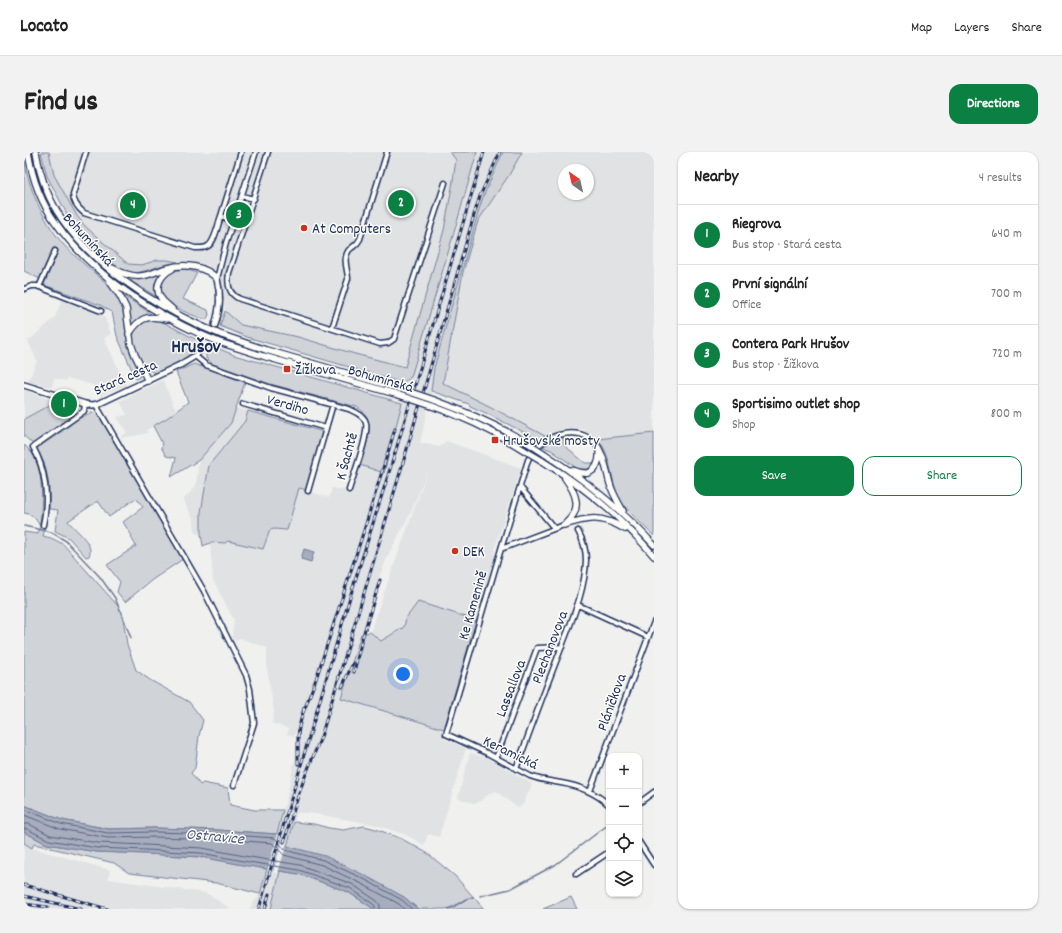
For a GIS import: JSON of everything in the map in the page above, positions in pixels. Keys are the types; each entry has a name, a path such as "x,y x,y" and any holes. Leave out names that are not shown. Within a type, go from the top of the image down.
{"main road":[{"name":"Bohumínská","path":"28,152 37,186 55,223 91,263 138,300 181,325 219,342 275,360 434,400 503,429 562,465 590,486 627,518 654,545"},
{"name":"Bohumínská","path":"36,152 44,184 57,211 73,234 96,257 143,294 184,318 222,335 400,392 480,425 508,440 561,473 598,501 634,534 654,556"},
{"path":"96,257 116,270 131,276 140,276 168,268 186,266 211,273 217,279"},
{"path":"178,266 167,272 160,279 158,292 163,301 184,318"},
{"path":"102,273 115,288 126,308 131,344 148,381"},
{"path":"129,334 140,320 147,318 163,318 181,325"},
{"path":"562,465 577,472 589,472 597,466 600,459 598,447"},
{"path":"598,447 606,462 609,480 614,495 627,518"},
{"path":"561,473 576,497 574,512 571,518 564,525"},
{"path":"564,525 579,520 593,518 617,524 634,534"}],"street":[{"path":"86,152 73,194 73,199 79,210 84,213 195,248 206,247 214,239 241,152"},
{"path":"216,325 219,307 219,287 217,279 233,221 256,152"},
{"path":"268,152 229,273 228,284 231,292 240,299 380,344 388,343 394,339 445,183"},
{"path":"332,328 348,280 346,256 349,250 356,245 360,238 388,152"},
{"path":"242,196 254,199"},
{"path":"221,216 233,221"},
{"path":"40,287 55,251"},
{"path":"24,290 32,286 40,287 101,311"},
{"name":"Stará cesta","path":"24,385 86,404 96,405 103,403 180,365 195,356 206,343"},
{"name":"K Šachtě","path":"195,356 204,364 212,367 271,388 349,409 361,416 366,422 366,436 349,490"},
{"path":"44,525 46,496 45,481 40,461 33,447 84,411 86,404"},
{"name":"Verdiho","path":"243,404 326,428"},
{"name":"Verdiho","path":"308,491 333,404"},
{"path":"96,405 204,591 246,675 250,689 254,723 234,785"},
{"name":"Ke Kamenině","path":"446,734 528,460 538,446 553,436 565,434 582,435 591,439 598,447"},
{"path":"520,487 554,528"},
{"path":"501,549 564,525"},
{"name":"Plechanovova","path":"516,769 578,605 585,572 586,550 578,531"},
{"path":"578,605 648,637"},
{"name":"Pláničkova","path":"590,791 654,622"},
{"name":"Lassallova","path":"496,758 537,648 562,647"},
{"name":"Keramická","path":"446,734 536,779 569,785 590,791 606,802"},
{"path":"642,801 654,792"},
{"path":"642,847 654,865"},
{"path":"576,874 606,854"}],"shaded area":[{"path":"41,152 49,152 54,175 77,216 85,226 128,264 142,265 157,260 178,262 136,273 123,270 113,264 82,236 70,220 47,176"},
{"path":"49,152 450,152 456,160 444,230 405,367 298,337 241,325 225,311 223,293 218,276 207,265 167,260 157,260 142,265 128,264 85,226 77,216 54,175"},
{"path":"450,152 477,152 411,377 403,383 247,337 220,326 225,311 241,325 298,337 405,367 444,230 456,160"},
{"path":"477,152 503,152 483,197 478,213 434,368 431,394 420,443 440,447 446,441 521,468 496,544 495,556 478,615 474,614 473,619 418,602 406,618 404,627 381,641 370,632 429,468 411,512 388,555 379,578 342,698 444,729 442,738 466,748 439,837 428,834 424,845 406,835 377,825 310,813 297,813 280,871 271,909 249,909 260,894 287,795 301,730 297,729 294,736 287,734 289,729 272,723 274,712 267,668 267,648 240,638 236,640 232,638 234,620 213,580 210,543 225,543 228,541 263,549 270,530 287,530 299,488 329,498 332,488 352,492 360,465 384,473 402,403"},
{"path":"503,152 522,152 509,175 478,221 463,272 443,383 545,436 539,440 470,406 469,404 431,391 434,368 478,213 483,197"},
{"path":"522,152 654,152 654,433 597,439 582,429 564,429 545,436 489,406 443,384 463,272 478,221 509,175"},
{"path":"24,157 29,180 37,202 48,223 62,243 106,283 117,296 122,307 129,349 140,371 138,372 140,377 136,379 117,336 112,312 100,305 44,285 57,253 53,249 40,279 24,271"},
{"path":"185,269 197,273 183,299 208,310 209,315 206,320 182,311 174,306 162,294 161,287 166,276 173,271"},
{"path":"161,273 156,285 157,297 131,281 131,279 144,279"},
{"path":"124,296 151,315 131,327 128,308"},
{"path":"62,300 104,316 111,334 104,338 126,385 100,396 96,386 67,378 66,381 54,378 52,387 28,382 37,361 28,341 54,319"},
{"path":"151,320 159,320 199,341 195,350 190,354 166,371 159,373 152,372 144,365 138,355 133,341 134,332 139,324"},
{"path":"210,345 234,355 402,403 384,473 360,465 368,438 369,424 364,413 357,407 270,384 213,364 206,358 206,352"},
{"path":"194,364 245,382 231,423 199,460 171,477 176,458 166,456 161,447 163,445 153,426 167,418 188,402 176,372"},
{"path":"163,380 176,411 146,430 148,433 122,438 121,436 127,433 117,417 127,415 120,401"},
{"path":"24,390 55,402 24,419"},
{"path":"55,402 68,405 71,419 33,444 24,436 24,419"},
{"path":"236,408 248,411 245,421 209,465 201,512 201,534 195,533 194,520 183,500 196,486 199,460 231,423"},
{"path":"248,411 324,432 307,490 299,488 287,530 270,530 263,549 228,541 225,543 212,542 203,546 201,534 201,512 209,465 245,421"},
{"path":"94,412 101,419 183,559 152,580 125,602 117,592 120,582 107,565 136,546 131,537 132,536 123,522 143,507 136,498 109,517 98,501 68,521 87,542 90,551 89,556 86,557 69,538 55,531 58,510 49,509 49,492 46,468 36,449 80,418"},
{"path":"654,433 654,536 620,500 614,485 606,451 597,439"},
{"path":"563,438 564,445 585,463 594,463 588,469 578,469 551,450 543,447 554,440"},
{"path":"24,445 31,452 39,471 42,494 40,526 34,517 30,514 24,513"},
{"path":"40,526 45,528 43,536 63,544 122,612 127,644 136,670 150,680 189,702 203,720 199,736 195,768 191,773 200,785 203,783 228,788 230,805 255,810 283,810 277,834 155,828 109,829 62,820 24,805 24,532 38,534"},
{"path":"418,602 476,620 444,729 341,698 361,634 370,632 381,641 404,627 406,618"},
{"path":"470,753 489,759 532,784 523,804 518,808 496,791 490,793 476,804 458,798"},
{"path":"294,822 314,824 343,830 364,826 402,839 427,853 455,876 484,909 418,909 404,897 287,846"},
{"path":"24,832 47,844 97,852 201,857 267,869 260,894 216,883 129,873 114,863 34,844 32,848 24,843"},
{"path":"24,843 32,848 110,870 108,879 206,893 231,909 24,909"},
{"path":"280,871 299,874 348,892 374,909 271,909"},
{"path":"571,897 577,909 543,909"}],"water":[{"path":"304,549 314,552 311,562 301,559"},
{"name":"Ostravice","path":"24,805 62,820 109,829 155,828 277,834 287,846 325,856 404,897 418,909 374,909 348,892 299,874 201,857 97,852 47,844 24,832"}],"pier":[{"path":"278,833 282,837 272,872 267,871"},
{"path":"283,838 287,843 278,873 273,872"}],"waterway":[{"path":"24,526 51,532 66,541 100,577 115,598 131,638"},
{"path":"642,798 654,789"},
{"path":"480,896 510,889 555,865 608,825"},
{"path":"447,909 473,897"}],"railway":[{"path":"259,909 350,597 395,453 484,152"},
{"path":"297,799 321,737 405,456 474,215 480,196 500,152"},
{"path":"303,713 316,679 395,429"},
{"path":"354,672 362,639 380,580"},
{"path":"342,687 353,663"},
{"path":"298,764 299,727 304,708"},
{"path":"284,842 298,796"},
{"path":"24,885 107,909"},
{"path":"265,909 269,894"},
{"path":"24,896 81,909"},
{"path":"24,904 48,907"}],"place":[{"name":"První signální","path":"401,203"},
{"name":"Sportisimo outlet shop","path":"133,205"},
{"name":"Contera Park Hrušov","path":"239,215"},
{"name":"At Computers","path":"304,228"},
{"name":"Žižkova","path":"287,369"},
{"name":"Riegrova","path":"64,404"},
{"name":"Hrušovské mosty","path":"495,440"},
{"name":"DEK","path":"455,551"}],"district":[{"name":"Hrušov","path":"196,345"}]}
